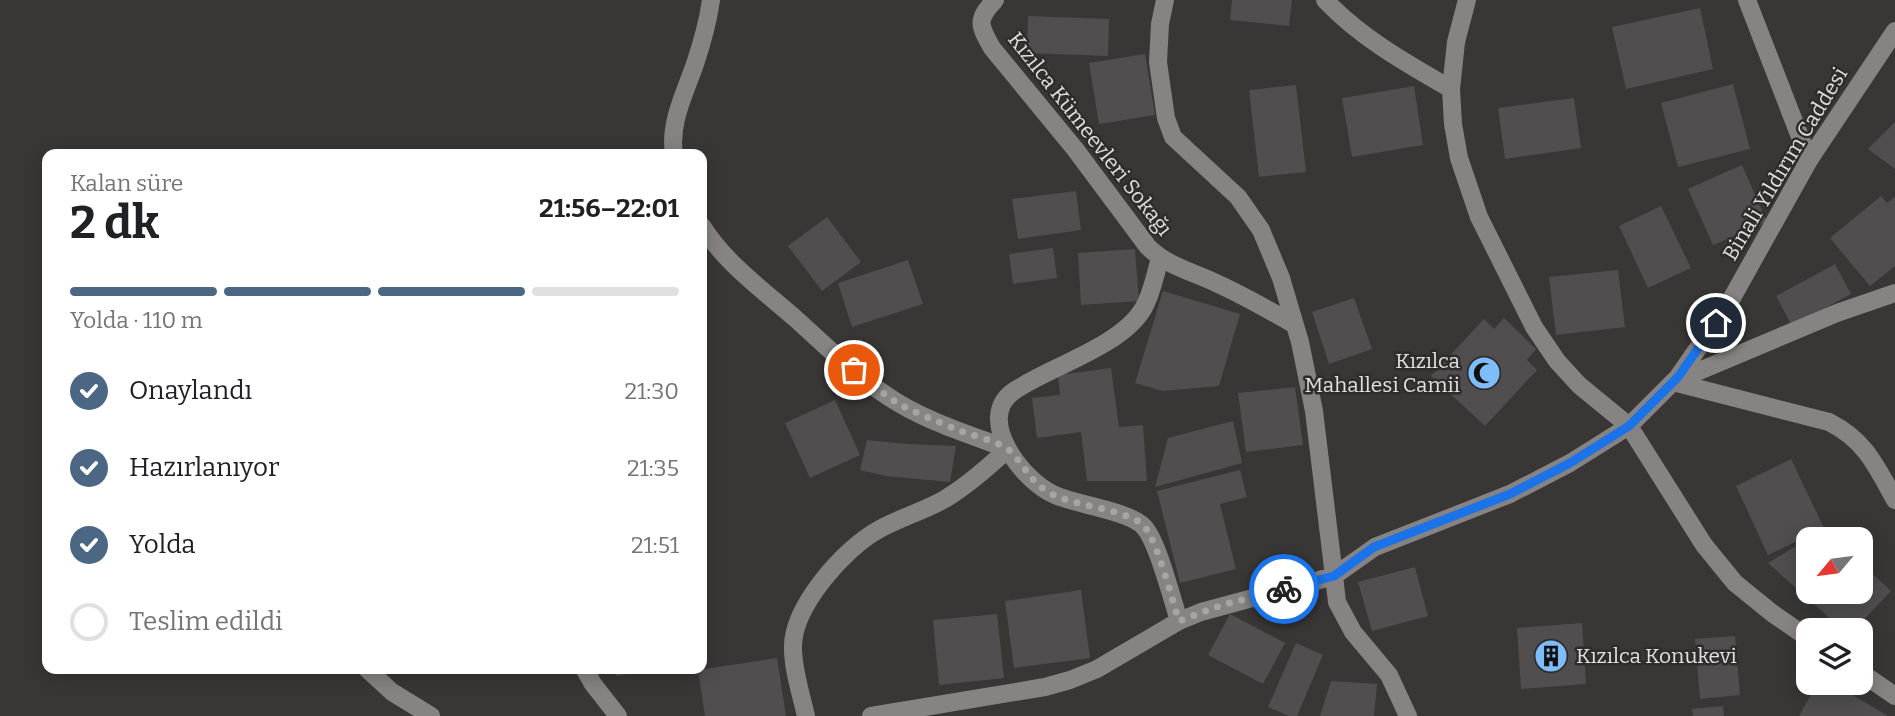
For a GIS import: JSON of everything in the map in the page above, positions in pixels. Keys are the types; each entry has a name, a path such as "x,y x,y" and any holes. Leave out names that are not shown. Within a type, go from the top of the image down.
{"street":[{"path":"673,149 677,115 696,61 711,0"},
{"name":"Kızılca Kümeevleri Sokağı","path":"995,0 981,19 982,32 992,48 1075,149 1148,247 1160,258 1230,289 1295,324"},
{"path":"1325,0 1367,38 1451,89"},
{"path":"1467,0 1456,42 1451,89 1459,158 1475,206 1534,327 1557,361 1579,384 1629,426 1704,545 1735,583 1796,630"},
{"path":"1747,0 1809,160"},
{"path":"1161,2 1158,62 1166,118 1173,137 1238,197 1261,230 1281,278 1302,352 1314,411 1337,602 1353,632 1389,675 1408,716"},
{"name":"Binali Yıldırım Caddesi","path":"1334,576 1374,547 1510,494 1570,463 1629,426 1673,382 1728,305 1809,160 1895,31"},
{"name":"Kızılca Kümeevleri Sokağı","path":"707,235 745,275 875,387 901,405 1008,449"},
{"name":"Kızılca Kümeevleri Sokağı","path":"1160,258 1143,308 1134,320 1096,349 1056,367 1012,392 1001,405 998,419 1000,436 1037,484 1051,494 1133,518 1144,526 1151,538 1179,621"},
{"path":"1673,382 1838,313 1895,293"},
{"path":"1673,382 1829,422 1847,432 1866,450 1895,500"},
{"path":"806,716 793,646 801,614 820,585 866,538 879,529 947,498 1008,449"},
{"path":"871,716 1023,691 1070,680 1097,669 1179,621 1222,605 1334,576"},
{"path":"372,674 392,692 431,716"},
{"path":"587,674 618,716"},
{"path":"1873,680 1895,696"}],"building":[{"path":"1232,0 1292,0 1289,26 1230,20"},
{"path":"1700,8 1713,69 1626,89 1612,27"},
{"path":"1028,16 1109,19 1108,56 1027,53"},
{"path":"1145,54 1155,115 1099,124 1089,63"},
{"path":"1733,84 1750,149 1678,167 1661,103"},
{"path":"1296,85 1306,172 1259,177 1249,90"},
{"path":"1414,86 1423,145 1352,157 1342,98"},
{"path":"1574,98 1581,148 1505,159 1498,108"},
{"path":"1895,122 1895,169 1868,149"},
{"path":"1742,165 1767,222 1713,245 1688,189"},
{"path":"1076,191 1081,230 1018,239 1012,199"},
{"path":"1881,196 1887,203 1895,197 1895,266 1870,286 1830,238"},
{"path":"1661,206 1691,268 1648,288 1619,226"},
{"path":"827,217 861,262 822,291 788,246"},
{"path":"1053,248 1057,278 1013,284 1009,254"},
{"path":"1135,249 1139,301 1081,305 1078,253"},
{"path":"908,260 923,304 852,327 838,283"},
{"path":"1835,264 1851,294 1792,326 1776,296"},
{"path":"1618,270 1625,327 1556,335 1549,277"},
{"path":"1163,291 1240,314 1219,386 1163,391 1135,383"},
{"path":"1354,298 1372,349 1329,364 1312,312"},
{"name":"Kızılca Mahallesi Camii","path":"1504,318 1536,349 1527,360 1537,370 1485,426 1431,376 1484,319 1494,329"},
{"path":"1111,368 1119,427 1143,425 1147,481 1087,481 1081,432 1037,438 1032,398 1060,395 1058,375"},
{"path":"1295,387 1303,445 1246,452 1238,393"},
{"path":"835,400 860,455 810,478 785,423"},
{"path":"1233,421 1242,463 1155,487 1168,438"},
{"path":"867,440 956,446 950,482 886,476 860,470"},
{"path":"1791,459 1824,527 1796,527 1796,542 1768,555 1736,486"},
{"path":"1240,470 1247,497 1220,504 1236,569 1180,583 1157,491"},
{"path":"1796,546 1796,588 1768,563"},
{"path":"1415,567 1428,616 1372,631 1358,582"},
{"path":"1873,574 1891,591 1865,618 1830,618 1814,604 1873,604"},
{"path":"1081,590 1090,658 1014,668 1005,601"},
{"path":"997,614 1004,678 939,685 933,620"},
{"path":"1230,614 1285,643 1263,684 1208,655"},
{"name":"Kızılca Konukevi","path":"1582,623 1586,684 1521,689 1517,628"},
{"path":"1735,636 1740,695 1700,699 1695,639"},
{"path":"1296,643 1323,655 1297,716 1289,716 1268,707"},
{"path":"777,658 786,716 705,716 699,674 707,674 707,669"},
{"path":"1331,681 1377,684 1374,716 1320,716"},
{"path":"1811,695 1853,695 1888,716 1799,716"},
{"path":"1723,706 1724,716 1693,716 1692,709"}],"way so far":[{"path":"854,370 901,405 1008,449 1037,484 1051,494 1133,518 1144,526 1151,538 1179,621 1222,605 1284,589"}],"place":[{"name":"Kızılca Mahallesi Camii","path":"1484,373"},
{"name":"Kızılca Konukevi","path":"1551,656"}],"route":[{"path":"1284,589 1334,576 1374,547 1510,494 1570,463 1629,426 1678,377 1716,323"}]}
